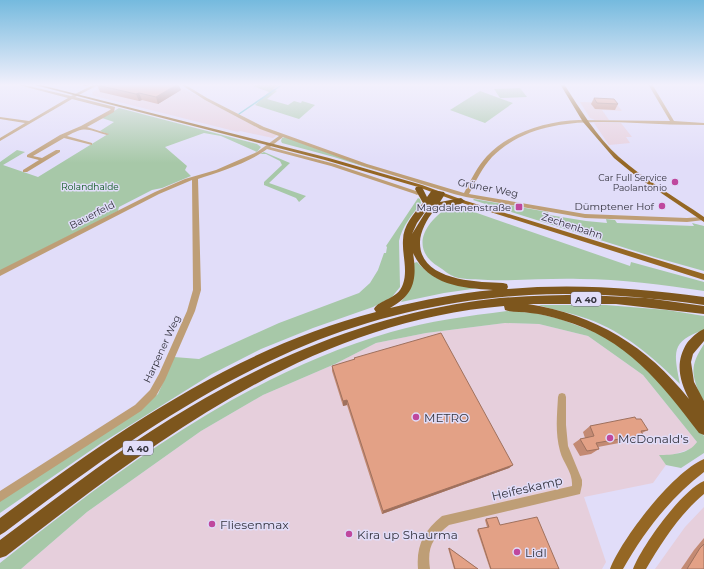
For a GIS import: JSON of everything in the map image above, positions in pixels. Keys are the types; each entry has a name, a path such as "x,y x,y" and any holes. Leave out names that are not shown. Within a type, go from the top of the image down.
{"highway":[{"path":"418,191 430,205"},
{"path":"342,326 389,305 399,298 407,288 410,279 407,245 410,228 430,205 438,193"},
{"path":"430,205 441,204 463,198"},
{"path":"430,205 416,235 415,246 419,258 426,266 450,281 533,290"},
{"name":"A 40","path":"0,527 123,439 193,396 248,365 299,342 342,326 392,311 436,301 497,292 566,289 630,292 704,301"},
{"name":"A 40","path":"0,550 164,430 223,394 286,362 335,342 382,326 469,306 522,300 581,299 648,303 704,310"},
{"path":"469,306 536,309 559,314 601,331 651,365 704,428"},
{"path":"704,334 693,342 687,354 684,368 688,385 704,413"},
{"path":"692,394 704,406"}],"main road":[{"path":"131,111 290,151"},
{"path":"579,111 602,142 626,166 703,219"},
{"name":"Zechenbahn","path":"290,151 420,186 438,193"},
{"name":"Zechenbahn","path":"395,180 418,191 463,198 704,277"},
{"path":"616,569 655,510 689,475 704,466"},
{"path":"639,569 655,542 674,516 704,487"}],"street":[{"path":"0,140 49,111"},
{"path":"43,160 29,156 62,136 84,127 112,111"},
{"name":"Grüner Weg","path":"228,111 256,125 365,165 463,198 585,216 675,220 703,219"},
{"path":"666,111 673,123"},
{"path":"0,118 29,122"},
{"path":"463,198 482,166 504,144 549,126 562,123 586,121 704,124"},
{"path":"84,127 108,134"},
{"name":"Bauerfeld","path":"0,273 148,198 195,178 218,171 259,153 283,135"},
{"path":"62,136 90,144"},
{"path":"38,150 52,155"},
{"path":"25,171 58,151"},
{"name":"Zechenbahn","path":"290,151 418,191"},
{"name":"Harpener Weg","path":"0,497 138,408 153,393 162,377 191,311 197,290 195,178"},
{"name":"Grüner Weg","path":"675,220 693,212"},
{"name":"Heifeskamp","path":"424,569 424,550 427,539 434,529 446,520 576,490 578,484 577,479 563,444 562,397"}],"shaded area":[{"path":"153,111 225,111 258,128 277,135 273,138 240,131 238,132"},
{"path":"585,111 602,111 609,120 595,120 590,118"},
{"path":"594,123 621,123 632,137 626,137 630,143 609,145"},
{"path":"505,323 539,324 588,336 643,375 697,442 693,448 672,455 660,455 666,465 653,483 584,497 606,562 602,569 21,569 87,512 201,431 263,395 335,364 376,343 426,333"},
{"path":"704,507 704,569 655,569 685,527"}],"green space":[{"name":"Rolandhalde","path":"115,111 129,111 257,144 261,147 257,152 221,136 204,133 165,147 187,166 185,170 191,176 162,188 152,190 119,207 118,211 0,271 0,162 17,150 25,152 3,165 38,177 108,134 100,131 114,122 102,118"},
{"path":"272,111 309,111 299,119"},
{"path":"451,111 502,111 485,123"},
{"path":"285,137 378,171 282,143 282,138"},
{"path":"264,152 290,163 269,183 306,196 299,202 296,198 264,185 264,182 282,165 280,161 266,154 260,154"},
{"path":"418,198 420,199 421,203 411,216 400,236 400,287 392,297 373,307 313,328 261,349 212,374 100,444 0,513 0,501 138,410 158,394 174,357 199,359 279,323 359,293 370,283 378,270 384,253 386,253 386,246"},
{"path":"473,200 548,212 549,215 586,221 607,223 606,219 615,220 617,223 694,226 692,223 704,226 704,271 654,257"},
{"path":"450,206 457,206 630,266 631,262 704,282 704,291 626,281 595,279 488,280 455,277 430,260 424,252 423,243 424,235 428,227 441,212"},
{"path":"417,262 431,274 445,281 453,284 479,288 444,293 401,302 412,284 414,263"},
{"path":"538,305 606,305 667,310 704,316 704,330 685,339 677,350 676,364 680,384 649,355 614,331 601,324 582,317"},
{"path":"507,311 535,313 560,319 600,334 628,352 667,389 704,436 704,453 681,468 666,465 659,455 680,453 690,449 697,442 643,375 588,336 539,324 505,323 426,333 376,343 335,364 263,395 201,431 87,512 21,569 0,569 0,563 90,493 137,460 185,428 234,399 284,373 337,350 405,328 463,317"},
{"path":"704,344 704,401 701,398 694,376 694,365"}],"building":[{"name":"METRO","path":"441,333 513,465 383,511 347,400 343,401 332,366 355,359 354,358"},
{"name":"McDonald's","path":"635,417 636,419 641,419 648,430 641,431 643,435 596,443 599,449 587,451 580,439 594,436 590,426"},
{"name":"Lidl","path":"497,517 500,525 537,517 559,569 491,569 478,529 489,527 486,519"},
{"path":"704,544 704,569 687,569 700,548"},
{"path":"449,548 478,569 455,569"}],"waterway":[{"path":"239,114 244,111"}],"place":[{"name":"Car Full Service Paolantonio","path":"675,182"},
{"name":"Dümptener Hof","path":"662,206"},
{"name":"Magdalenenstraße","path":"519,207"},
{"name":"METRO","path":"416,417"},
{"name":"McDonald's","path":"610,438"},
{"name":"Fliesenmax","path":"212,524"},
{"name":"Kira up Shaurma","path":"349,534"},
{"name":"Lidl","path":"517,552"}]}
